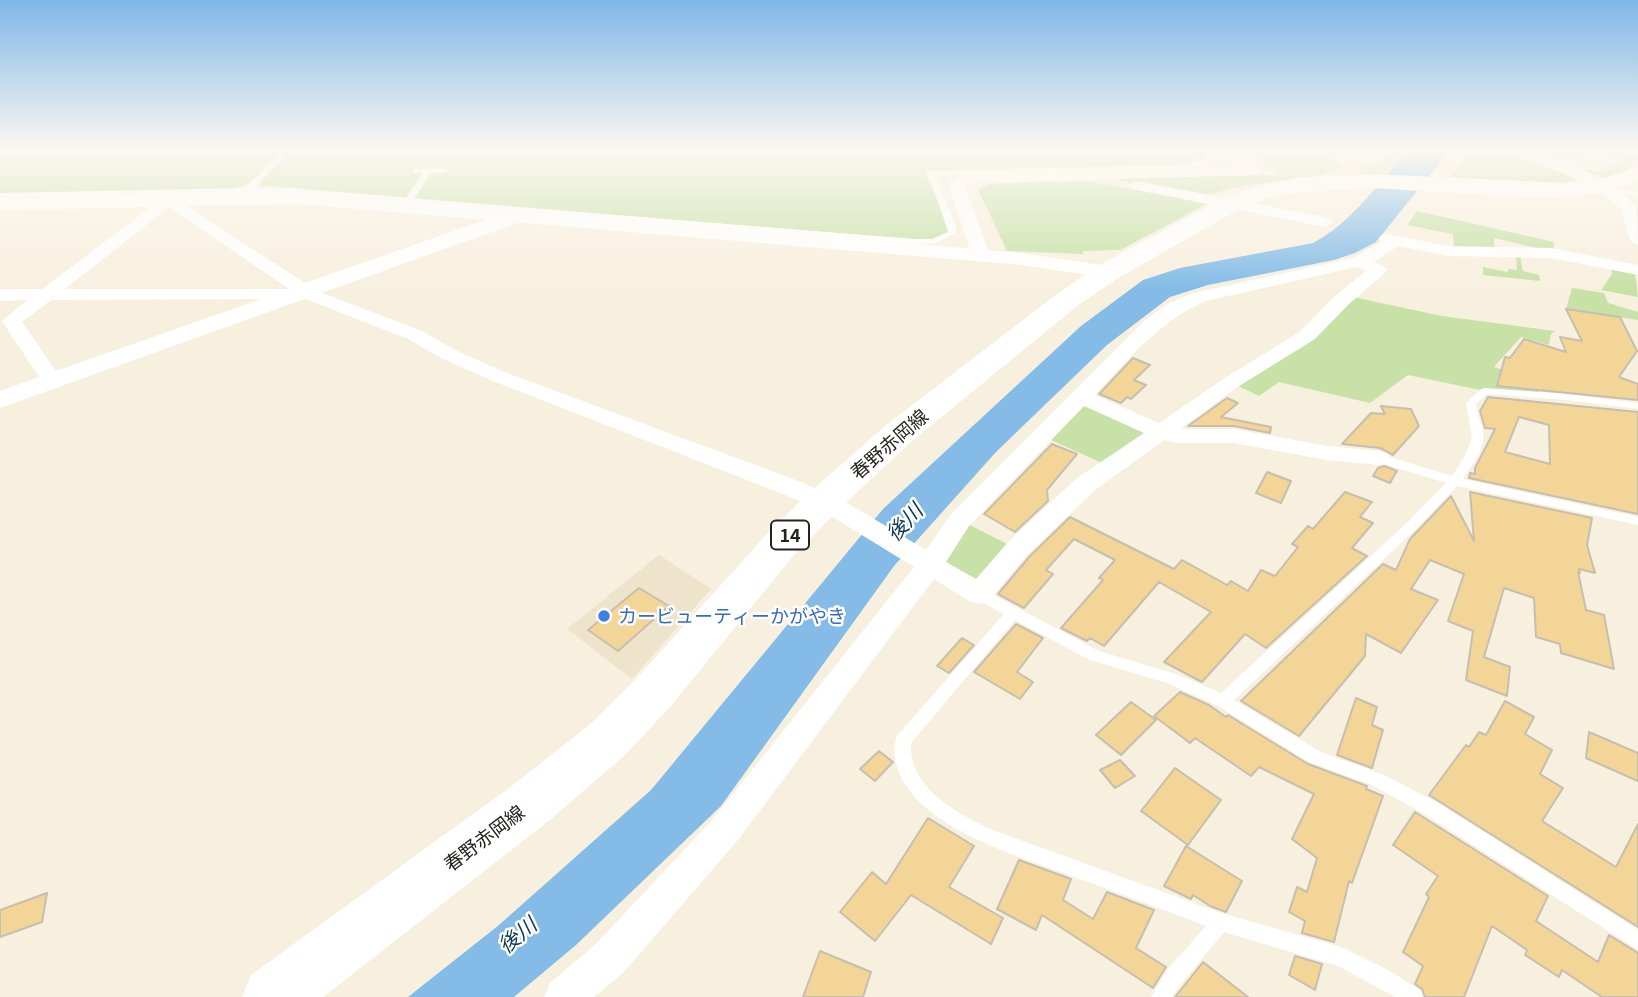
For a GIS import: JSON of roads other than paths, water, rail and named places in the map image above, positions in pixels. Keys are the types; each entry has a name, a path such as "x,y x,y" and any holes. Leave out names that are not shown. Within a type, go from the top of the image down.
{"main road":[{"name":"春野赤岡線","path":"273,997 532,802 607,741 653,693 780,545 838,510 898,434 1067,300 1108,272 1248,197"}],"street":[{"path":"960,197 981,256"},
{"path":"1196,197 1325,222"},
{"path":"1619,197 1633,212 1638,240"},
{"path":"0,204 299,198 981,256 1072,265 1108,272"},
{"path":"169,200 307,293 415,335 448,354 500,377 838,510 979,594 1018,548 1086,484 1229,384 1308,335 1342,300 1379,270 1358,262"},
{"path":"52,380 12,321 169,200"},
{"path":"0,398 307,293 517,217"},
{"path":"564,997 609,959 725,830 930,565 960,520 1151,325 1176,307 1200,297 1232,289 1358,262 1373,256 1391,240 1449,251 1551,253 1638,270"},
{"path":"0,295 307,293"},
{"path":"1080,396 1176,436 1234,436 1327,453 1379,458"}],"lane":[{"path":"364,197 915,242 933,241 952,233 941,197"},
{"path":"408,200 410,197"},
{"path":"0,405 307,293"},
{"path":"1223,701 1410,527 1454,481 1477,445 1479,435 1469,415 1471,403 1485,391 1638,406"},
{"path":"1379,458 1454,481 1638,521"},
{"path":"979,594 1095,656 1171,678 1223,701 1315,757 1378,780 1432,809 1638,941"},
{"path":"1012,614 903,741 900,754 921,792 956,821 985,835 1221,922 1341,957 1413,997"},
{"path":"1161,997 1174,977 1221,922"}],"water":[{"name":"後川","path":"1367,197 1413,197 1376,242 1355,253 1334,260 1208,285 1170,297 1107,345 996,452 894,566 721,806 576,945 514,997 408,997 499,925 651,790 883,509 1081,326 1143,280 1180,268 1313,243 1353,213"}],"place":[{"name":"カービューティーかがやき","path":"604,616"}]}
